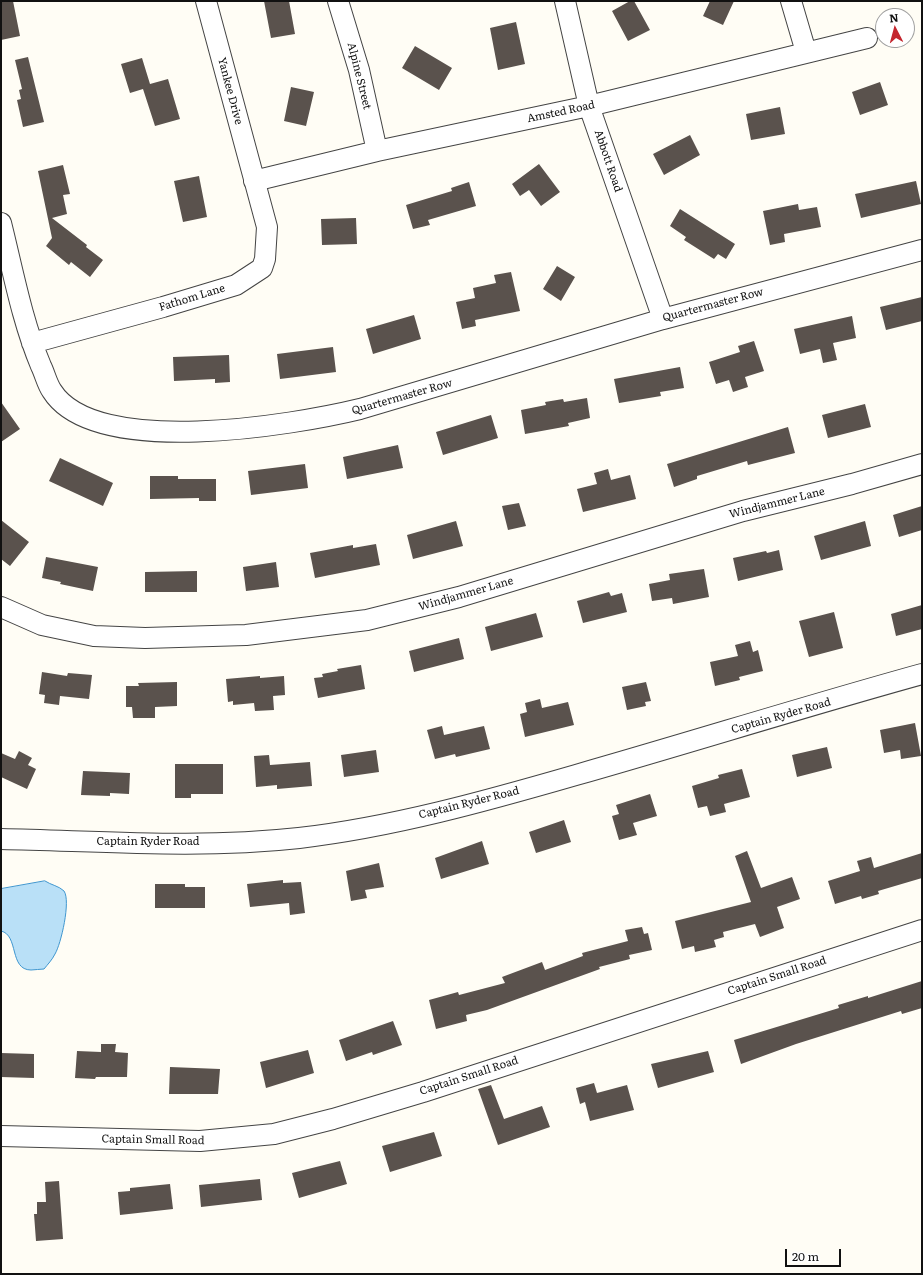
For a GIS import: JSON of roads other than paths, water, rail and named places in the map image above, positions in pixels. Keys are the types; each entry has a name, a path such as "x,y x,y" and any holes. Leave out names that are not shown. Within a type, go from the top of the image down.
{"street":[{"name":"Yankee Drive","path":"206,1 254,181"},
{"name":"Alpine Street","path":"338,1 359,70 377,152"},
{"name":"Abbott Road","path":"564,1 589,106 663,319"},
{"path":"791,1 806,52"},
{"name":"Amsted Road","path":"254,181 377,152 589,106 867,38"},
{"name":"Fathom Lane","path":"32,343 236,285 262,268 267,243 267,227 254,181"},
{"name":"Quartermaster Row","path":"1,223 32,343 52,391 60,400 78,413 98,421 134,430 207,432 321,419 360,409 663,319 922,250"},
{"name":"Windjammer Lane","path":"1,607 42,624 94,636 145,638 246,635 367,620 459,597 743,511 922,464"},
{"name":"Captain Ryder Road","path":"1,839 141,844 216,842 298,838 400,821 511,793 922,674"},
{"name":"Captain Small Road","path":"1,1136 200,1142 274,1134 333,1119 423,1092 922,930"}],"water":[{"path":"45,881 64,891 66,896 66,913 62,932 54,956 44,969 31,970 24,968 20,964 10,939 7,934 1,931 1,889"}]}
